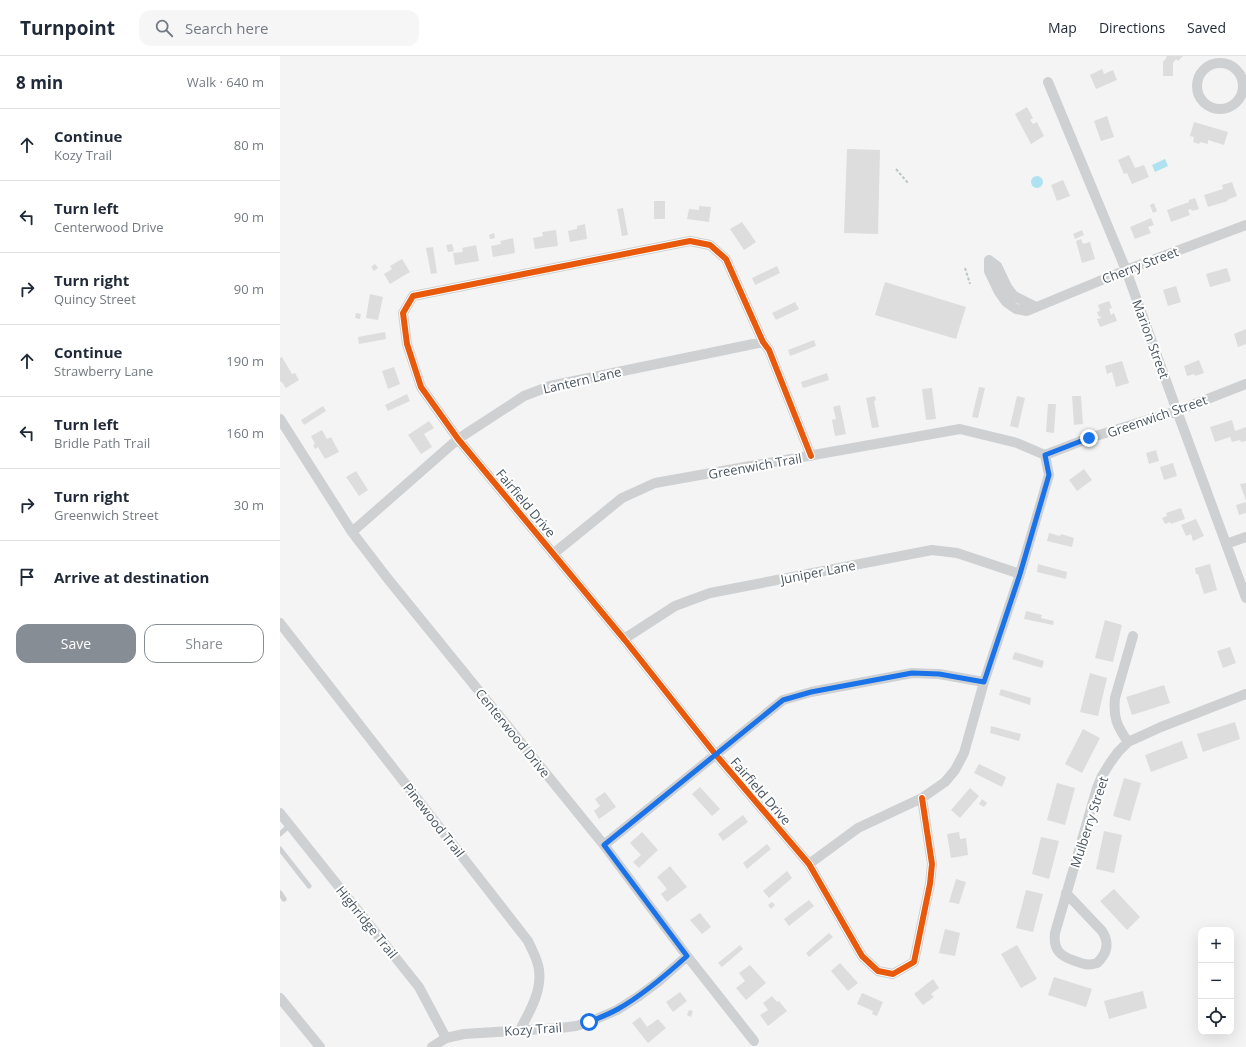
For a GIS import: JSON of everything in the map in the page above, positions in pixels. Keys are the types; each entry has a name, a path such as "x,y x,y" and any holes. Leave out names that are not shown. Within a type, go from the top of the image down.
{"street":[{"path":"1222,63 1230,65 1244,75 1241,97 1230,107 1215,109 1202,102 1198,95 1198,80 1201,72 1207,67 1222,63"},
{"name":"Marion Street","path":"1048,82 1126,270 1176,411 1246,598"},
{"name":"Cherry Street","path":"1036,307 1014,296 1007,287 997,266 989,260 989,271 999,292 1006,302 1016,309 1027,311 1126,270 1246,225"},
{"name":"Fairfield Drive","path":"811,456 769,350 763,342 726,259 710,245 690,241 413,296 402,313 407,344 421,387 458,439 624,639 716,755 808,864 862,956 878,971 893,974 914,962 930,884 932,864 922,798"},
{"name":"Lantern Lane","path":"352,532 458,439 524,396 550,386 763,342"},
{"name":"Greenwich Street","path":"1045,455 1089,438 1176,411 1246,384"},
{"name":"Centerwood Drive","path":"280,419 352,532 388,579 604,845 687,956 754,1041"},
{"name":"Greenwich Trail","path":"554,554 622,498 655,483 960,429 1017,443 1045,455"},
{"path":"808,864 858,828 922,798 945,782 955,770 964,753 984,682 1020,574 1049,475 1045,455"},
{"path":"1226,544 1246,537"},
{"name":"Juniper Lane","path":"624,639 675,606 710,593 932,550 957,553 1020,574"},
{"name":"Pinewood Trail","path":"280,624 528,940 540,970 539,982 537,994 520,1030"},
{"path":"1128,742 1116,721 1114,706 1133,636"},
{"path":"604,845 783,700 811,692 912,673 939,674 984,682"},
{"name":"Mulberry Street","path":"1066,893 1105,936 1107,948 1105,954 1097,964 1084,965 1065,958 1055,946 1055,933 1066,893 1097,788 1110,763 1128,742 1161,727 1246,694"},
{"name":"Highridge Trail","path":"280,813 419,987 446,1038"},
{"name":"Kozy Trail","path":"432,1047 446,1038 464,1034 560,1028 576,1026 596,1019 617,1010 644,992 687,956"},
{"path":"280,998 320,1047"}],"lane":[{"path":"280,834 290,825"},
{"path":"280,849 309,886"},
{"path":"280,893 284,899"}],"path":[{"path":"896,169 908,183"},
{"path":"964,268 970,284"}],"water":[{"path":"1165,159 1168,166 1155,172 1152,165"},
{"path":"1035,176 1039,176 1043,182 1039,188 1035,188 1031,184 1031,180"}],"building":[{"path":"1166,56 1183,56 1178,61 1176,59 1173,63 1173,76 1163,76 1163,62 1167,57"},
{"path":"1102,69 1104,74 1113,70 1117,80 1096,89 1090,75"},
{"path":"1027,107 1033,118 1030,120 1033,124 1037,122 1044,136 1031,144 1015,114"},
{"path":"1107,116 1114,137 1101,141 1094,121"},
{"path":"1194,122 1228,132 1224,145 1208,140 1208,144 1193,142 1194,137 1190,136"},
{"path":"847,149 880,150 878,234 844,233"},
{"path":"1129,155 1135,168 1144,165 1149,177 1132,184 1127,173 1124,174 1118,160"},
{"path":"1063,180 1070,196 1057,201 1051,185"},
{"path":"1232,182 1237,196 1227,200 1228,201 1208,207 1204,195 1223,189 1222,185"},
{"path":"1195,198 1199,209 1192,211 1191,209 1188,210 1190,215 1171,222 1167,210 1189,202 1189,200"},
{"path":"654,201 665,201 665,219 654,219"},
{"path":"1154,203 1157,211 1153,213 1150,205"},
{"path":"699,206 711,207 709,222 687,219 689,209 699,210"},
{"path":"623,208 628,235 622,236 617,209"},
{"path":"1151,218 1154,225 1148,227 1151,233 1135,239 1130,227"},
{"path":"742,222 756,242 744,250 730,229"},
{"path":"585,224 587,239 570,242 568,231 577,229 577,226"},
{"path":"556,230 558,246 535,249 533,238 543,236 542,232"},
{"path":"1082,230 1084,235 1075,239 1073,234"},
{"path":"494,233 495,238 490,239 489,235"},
{"path":"513,238 515,253 493,257 491,246 501,244 500,241"},
{"path":"1081,239 1083,244 1090,242 1095,259 1082,263 1076,241"},
{"path":"452,244 454,251 448,252 446,245"},
{"path":"476,245 479,261 455,265 453,253 463,252 462,248"},
{"path":"433,247 437,273 431,274 426,248"},
{"path":"402,259 410,272 390,284 384,274 392,269 390,266"},
{"path":"375,264 378,268 374,271 371,267"},
{"path":"777,266 780,273 755,285 752,278"},
{"path":"1227,268 1231,281 1210,287 1206,274"},
{"path":"885,282 966,307 956,339 875,315"},
{"path":"1176,286 1181,302 1168,306 1163,290"},
{"path":"370,294 383,297 378,320 366,318"},
{"path":"1109,301 1112,308 1109,309 1111,315 1114,313 1117,321 1100,327 1097,319 1101,318 1097,312 1100,311 1098,305"},
{"path":"795,302 799,309 776,320 772,313"},
{"path":"356,313 361,314 360,319 355,318"},
{"path":"1246,329 1246,344 1238,347 1234,334"},
{"path":"385,332 386,339 359,344 358,337"},
{"path":"814,340 816,346 790,356 788,350"},
{"path":"282,357 292,374 295,373 299,380 286,388 281,381 280,382 280,358"},
{"path":"1199,360 1204,373 1195,376 1194,374 1187,376 1184,366"},
{"path":"1122,361 1129,383 1116,387 1112,372 1107,374 1105,366"},
{"path":"394,367 400,384 388,389 382,371"},
{"path":"827,373 829,380 803,388 801,382"},
{"path":"979,387 985,388 978,418 972,417"},
{"path":"932,388 936,419 926,420 922,389"},
{"path":"407,394 410,401 388,411 385,405"},
{"path":"875,396 876,400 874,401 879,427 872,428 866,398"},
{"path":"1017,396 1025,398 1018,428 1010,426"},
{"path":"1072,396 1081,396 1083,424 1074,425"},
{"path":"1048,404 1056,404 1054,433 1046,432"},
{"path":"840,405 846,434 835,436 832,420 836,419 833,407"},
{"path":"323,406 326,411 304,425 301,420"},
{"path":"1232,420 1235,431 1246,427 1246,441 1241,442 1240,440 1232,442 1230,437 1215,442 1210,427"},
{"path":"429,421 434,428 424,434 432,447 421,454 408,435"},
{"path":"322,430 327,439 331,437 339,452 325,459 318,447 315,449 313,445 315,444 311,436"},
{"path":"1156,450 1159,461 1149,464 1146,453"},
{"path":"1173,463 1177,476 1164,480 1160,467"},
{"path":"1084,469 1092,480 1077,491 1069,480"},
{"path":"356,471 368,490 359,496 346,477"},
{"path":"1246,483 1246,501 1240,484"},
{"path":"1246,502 1246,513 1239,515 1236,505"},
{"path":"1181,508 1185,519 1171,524 1170,522 1165,524 1162,518 1167,516 1166,513"},
{"path":"1196,519 1204,536 1193,541 1191,534 1186,536 1181,525"},
{"path":"1049,533 1060,536 1061,534 1074,538 1072,547 1047,541"},
{"path":"1038,564 1067,572 1066,579 1037,572"},
{"path":"1210,564 1217,590 1204,594 1195,568"},
{"path":"1026,611 1042,615 1041,618 1054,621 1053,625 1024,619"},
{"path":"1105,620 1122,625 1113,662 1095,658"},
{"path":"1230,647 1236,663 1223,668 1217,651"},
{"path":"1015,652 1044,661 1042,668 1012,659"},
{"path":"1090,673 1107,678 1098,716 1080,712"},
{"path":"1164,685 1170,703 1132,715 1126,697"},
{"path":"1001,689 1031,698 1030,705 999,695"},
{"path":"1235,722 1240,739 1203,752 1197,734"},
{"path":"991,726 1021,734 1019,741 990,733"},
{"path":"1083,729 1100,738 1082,773 1065,764"},
{"path":"1182,741 1188,758 1151,772 1145,755"},
{"path":"979,764 1006,777 1002,787 974,773"},
{"path":"1124,778 1141,783 1130,821 1113,816"},
{"path":"1057,783 1075,788 1065,825 1047,820"},
{"path":"700,787 720,809 712,816 692,794"},
{"path":"970,788 979,796 960,818 951,810"},
{"path":"605,792 616,807 599,819 594,811 600,806 595,799"},
{"path":"982,799 987,803 984,807 979,804"},
{"path":"743,815 748,822 723,841 718,834"},
{"path":"1104,831 1122,835 1114,873 1096,869"},
{"path":"642,832 658,850 639,868 633,862 641,855 630,843"},
{"path":"959,832 960,839 966,838 968,855 951,858 947,834"},
{"path":"1041,837 1059,841 1049,879 1032,874"},
{"path":"767,844 771,849 747,869 743,863"},
{"path":"670,866 687,887 667,902 661,894 667,889 657,877"},
{"path":"787,871 792,878 769,898 763,891"},
{"path":"956,879 966,882 959,904 949,902"},
{"path":"1114,889 1140,917 1127,930 1100,901"},
{"path":"1026,890 1043,894 1033,932 1016,928"},
{"path":"809,900 814,906 789,926 784,919"},
{"path":"772,902 775,905 771,909 768,905"},
{"path":"700,913 711,927 702,934 690,920"},
{"path":"945,929 960,933 955,956 939,953"},
{"path":"829,933 833,937 809,957 806,953"},
{"path":"740,945 743,949 722,967 718,963"},
{"path":"1017,945 1037,979 1021,988 1001,954"},
{"path":"840,963 858,983 848,991 831,971"},
{"path":"750,965 766,983 746,1000 736,988 745,981 739,973"},
{"path":"1054,977 1092,989 1086,1007 1048,995"},
{"path":"933,979 939,988 931,994 934,997 923,1005 914,994"},
{"path":"1143,991 1147,1008 1109,1019 1104,1001"},
{"path":"680,992 687,1001 673,1012 666,1002"},
{"path":"862,993 883,1002 877,1016 872,1014 873,1011 857,1004"},
{"path":"772,996 777,1002 779,1001 787,1011 768,1026 760,1015 768,1010 763,1003"},
{"path":"689,1010 693,1011 691,1017 687,1015"},
{"path":"640,1017 647,1027 658,1019 666,1028 648,1043 632,1023"}],"cycle path":[{"path":"811,456 769,350 763,342 726,259 710,245 690,241 413,296 403,313 407,344 421,387 458,439 624,639 716,755 809,864 862,956 878,971 893,974 914,962 930,884 932,864 922,798"}],"route":[{"path":"589,1022 617,1010 639,996 659,981 687,956 604,845 783,700 811,692 912,673 939,674 984,682 1020,574 1049,475 1045,455 1089,438"}]}
